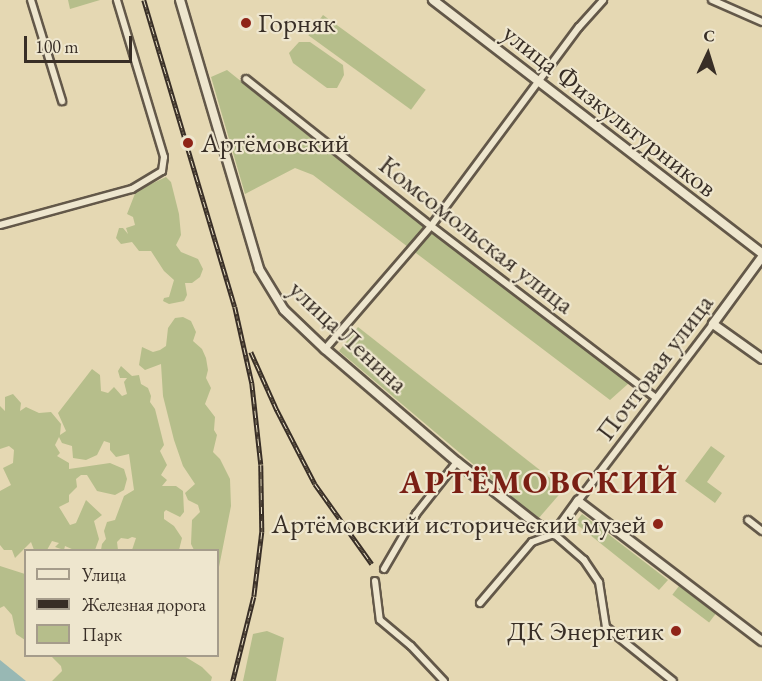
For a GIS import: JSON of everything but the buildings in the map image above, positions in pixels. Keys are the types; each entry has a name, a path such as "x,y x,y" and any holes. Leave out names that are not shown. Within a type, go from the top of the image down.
{"street":[{"path":"31,0 62,101"},
{"path":"0,225 132,189 162,171 164,157 117,0"},
{"name":"улица Ленина","path":"180,0 259,269 284,310 325,349 457,462 536,524 554,534"},
{"name":"улица Физкультурников","path":"433,0 762,255"},
{"path":"325,349 431,226 579,27 603,0"},
{"path":"712,0 762,22"},
{"name":"Комсомольская улица","path":"246,79 431,226 656,398"},
{"name":"Почтовая улица","path":"480,603 532,542 554,534 713,324 762,255"},
{"path":"713,324 762,359"},
{"path":"384,569 416,514 457,462"},
{"path":"579,501 762,640"},
{"path":"748,520 762,531"},
{"path":"554,534 584,560 599,582 606,627 673,681"},
{"path":"375,580 380,620 411,646 444,681"}],"green space":[{"path":"68,0 100,0 70,9"},
{"path":"323,15 426,90 411,110 308,35"},
{"path":"299,42 310,42 343,65 344,75 337,88 327,88 293,63 289,53"},
{"path":"227,70 333,155 629,383 610,400 313,175 295,168 245,194 211,77"},
{"path":"166,177 171,182 179,214 181,235 176,245 181,252 198,259 203,269 200,277 192,283 185,283 187,295 184,301 169,304 163,301 164,298 169,297 174,280 164,271 151,251 139,251 132,242 121,244 116,238 119,228 123,228 128,234 126,228 135,225 133,217 127,214 136,191"},
{"path":"183,317 191,321 196,332 193,341 202,349 206,358 208,370 206,378 211,388 205,404 215,417 214,430 217,435 213,452 220,459 230,479 231,506 219,567 219,549 194,549 191,544 192,520 200,512 198,505 188,500 185,493 195,484 183,466 174,440 163,396 161,364 145,370 139,365 142,347 153,352 166,346 168,328 175,318"},
{"path":"358,327 564,489 538,519 339,351"},
{"path":"121,366 132,376 139,375 141,384 148,388 151,396 150,402 155,409 164,445 160,451 167,465 161,475 167,480 162,486 176,486 183,491 184,512 180,517 166,510 164,512 164,519 174,526 182,538 179,549 132,549 136,538 132,537 121,538 117,542 118,549 101,549 106,539 104,531 107,522 115,520 124,496 134,490 129,454 116,457 110,450 110,443 104,441 97,455 86,460 73,458 72,446 62,443 59,437 55,445 60,453 57,456 69,463 69,469 110,463 124,469 127,479 124,490 115,495 97,491 87,475 81,475 76,479 77,487 69,495 69,502 59,507 70,525 76,523 86,500 102,515 94,521 99,539 95,549 72,549 65,546 64,549 61,549 55,547 59,543 52,541 48,549 34,549 31,542 15,558 12,550 4,550 0,545 0,491 11,485 3,468 13,463 14,450 9,446 0,449 0,406 5,411 5,397 13,394 21,403 20,411 26,407 39,413 51,412 61,424 60,435 66,431 58,413 92,369 100,375 101,391 108,393 114,387 122,396 127,394 124,382 127,378 120,378 118,371"},
{"path":"711,446 725,456 707,482 722,493 715,503 685,481"},
{"path":"582,514 668,580 659,590 575,523"},
{"path":"0,566 24,574 24,639 16,634 12,615 4,606 0,608"},
{"path":"679,586 716,614 709,622 672,595"},
{"path":"267,631 284,638 276,681 243,681 253,634"},
{"path":"52,657 186,657 202,667 212,677 211,681 52,681 62,671 61,666"}],"water":[{"path":"0,660 26,681 0,681"}],"railway":[{"path":"144,0 235,307 252,383 261,465 262,532 254,597 233,681"},
{"path":"251,352 277,410 315,484 372,564"}],"place":[{"name":"Горняк","path":"246,23"},
{"name":"Артёмовский","path":"188,143"},
{"name":"Артёмовский исторический музей","path":"658,524"},
{"name":"ДК Энергетик","path":"676,631"}],"district":[{"name":"АРТЁМОВСКИЙ","path":"539,482"}]}
